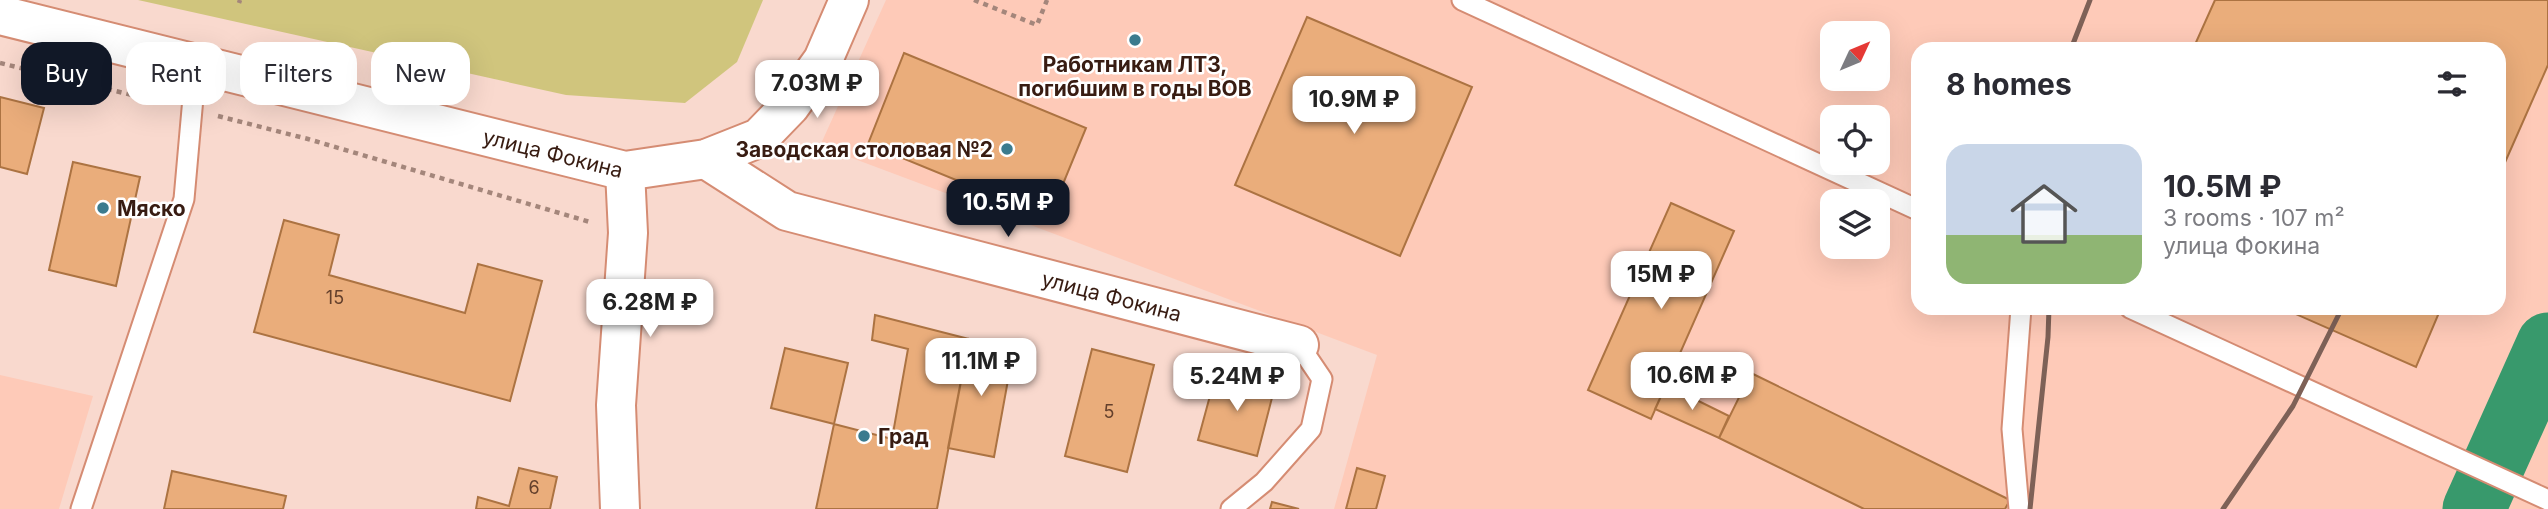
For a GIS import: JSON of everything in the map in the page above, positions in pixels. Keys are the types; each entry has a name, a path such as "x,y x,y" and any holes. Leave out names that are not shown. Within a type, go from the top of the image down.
{"street":[{"path":"706,159 759,138 790,106 823,60 849,0"},
{"name":"улица Фокина","path":"0,15 126,46"},
{"name":"улица Фокина","path":"226,71 625,171 706,159 787,211 1299,345"},
{"path":"620,509 616,405 628,233 625,171"}],"lane":[{"path":"1462,0 1911,207"},
{"path":"81,509 184,199 192,105"},
{"path":"2019,509 2012,429 2020,315"},
{"path":"2145,315 2548,500"},
{"path":"1231,509 1264,482 1311,429 1322,379 1299,345"}],"path":[{"path":"974,0 1037,25 1047,0"},
{"path":"0,63 192,109 345,150 628,233"}],"shaded area":[{"path":"138,0 763,0 737,62 685,103 566,95 470,74 470,42 371,42 371,52 357,49 357,42 327,42"},
{"path":"886,0 2548,0 2548,509 1334,509 1377,355 820,146"},
{"path":"0,375 93,396 59,509 0,509"}],"building":[{"path":"2215,0 2548,0 2548,65 2506,160 2506,42 2196,42"},
{"path":"1307,17 1472,87 1400,256 1235,185"},
{"path":"904,53 1086,128 1049,218 868,144"},
{"path":"0,97 21,102 21,105 44,108 27,174 0,167"},
{"path":"73,162 140,177 116,286 49,270"},
{"path":"1671,203 1734,231 1651,419 1588,390"},
{"path":"284,220 339,235 329,275 465,313 478,264 542,281 510,401 254,332"},
{"path":"875,315 969,339 937,509 816,509 834,424 892,439 908,349 872,340"},
{"path":"2298,315 2438,315 2416,367"},
{"path":"969,339 1014,347 994,457 948,448"},
{"path":"785,348 848,363 834,424 771,408"},
{"path":"1092,349 1154,365 1127,472 1065,456"},
{"path":"1217,370 1275,386 1257,456 1198,440"},
{"path":"1751,373 2010,500 2005,509 1864,509 1719,438"},
{"path":"1666,385 1729,416 1719,438 1655,409"},
{"path":"519,468 557,477 550,509 476,509 478,497 509,506"},
{"path":"1357,468 1385,476 1376,509 1346,509"},
{"path":"172,471 286,496 283,509 164,509"},
{"path":"1272,502 1299,509 1270,509"}],"waterway":[{"path":"2474,509 2548,344"}],"railway":[{"path":"2074,42 2090,0"},
{"path":"2030,509 2049,315"},
{"path":"2223,509 2293,406 2338,315"}],"place":[{"name":"Работникам ЛТЗ, погибшим в годы ВОВ","path":"1135,40"},
{"name":"Заводская столовая №2","path":"1007,149"},
{"name":"Мяско","path":"103,208"},
{"name":"Град","path":"864,436"}]}
